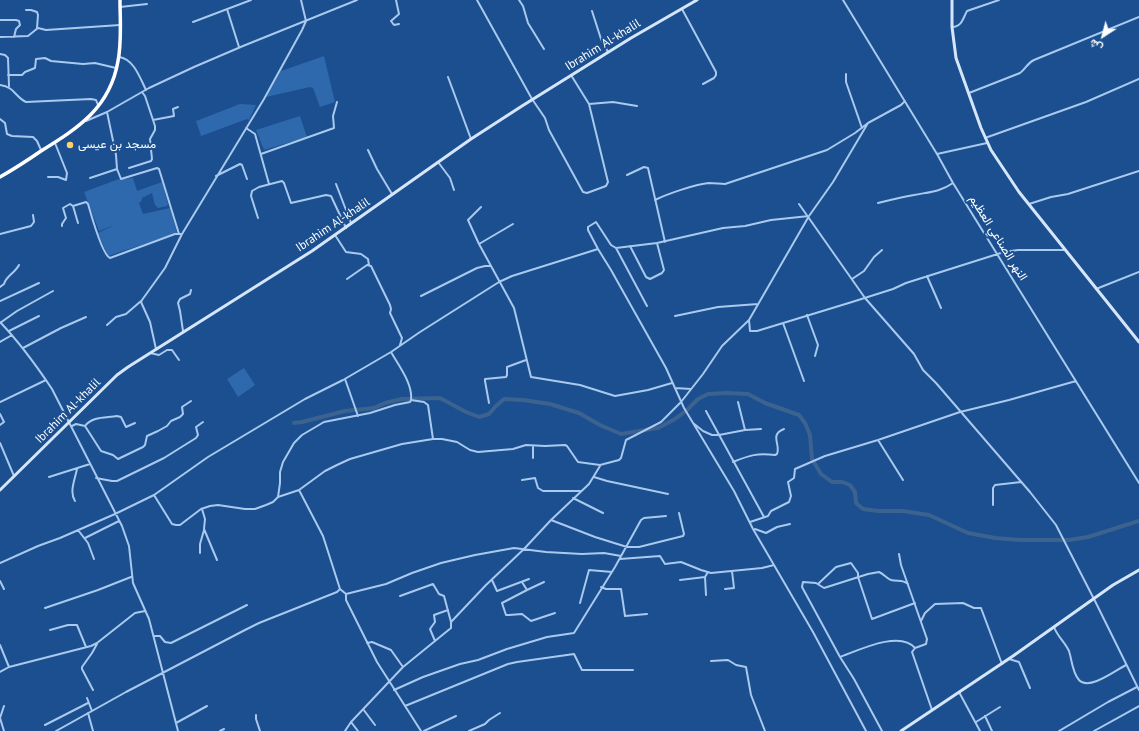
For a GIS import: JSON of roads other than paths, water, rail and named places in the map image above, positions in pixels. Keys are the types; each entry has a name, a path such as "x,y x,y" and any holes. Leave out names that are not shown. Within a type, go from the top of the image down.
{"highway":[{"path":"0,178 55,143 85,121 98,107 111,86 119,57 120,0"}],"street":[{"path":"193,22 251,0"},
{"path":"107,325 116,317 126,314 142,301 165,268 180,234 246,128 306,21 301,0"},
{"path":"85,121 107,112 146,90 239,47 357,0"},
{"path":"396,0 400,14 391,21 394,25 399,24"},
{"path":"477,0 532,100 545,118 549,130 568,167 585,193 606,186 608,182 589,104 571,75"},
{"path":"519,0 523,6 528,23 544,49"},
{"name":"Ibrahim Al-khalil","path":"0,490 122,371 346,228 471,139 608,52 697,0"},
{"name":"النهر الصناعي العظيم","path":"843,0 937,154 953,183 1139,483"},
{"path":"952,0 952,27 956,58 985,138 1009,179 1064,250 1139,342"},
{"path":"952,27 956,27 961,24 967,11 998,0"},
{"path":"120,7 148,4"},
{"path":"682,8 716,72 714,78 703,84"},
{"path":"227,9 239,47"},
{"path":"0,37 28,36 36,28 38,16 37,12 26,10"},
{"path":"592,11 601,39 608,52"},
{"path":"969,93 1020,73 1030,62 1139,17"},
{"path":"0,20 19,21 20,26 16,29 14,37"},
{"path":"36,28 46,30 120,25"},
{"path":"0,54 5,55 8,58 9,86 22,100 26,102 91,99 96,100 98,107"},
{"path":"119,57 126,58 146,90"},
{"path":"8,75 22,75 35,68 36,59 45,58 51,61 83,64 99,63 116,68"},
{"path":"846,74 846,82 862,128"},
{"path":"448,77 471,139"},
{"path":"985,138 1086,102 1139,79"},
{"path":"0,85 9,86"},
{"path":"129,168 152,160 150,141 155,130 145,96 142,92"},
{"path":"655,200 672,193 704,184 725,184 815,155 836,145 868,123 889,112 905,101"},
{"path":"261,154 334,128 334,110 337,102"},
{"path":"589,104 613,102 637,106"},
{"path":"153,120 174,116 173,109 178,107"},
{"path":"107,112 116,155 117,169 121,179 157,168 159,169 180,234"},
{"path":"0,119 5,123 6,134 12,136 32,137 37,141 42,151"},
{"path":"154,495 172,524 180,525 202,509 218,505 238,509 255,508 273,502 278,497 299,490 325,471 350,459 388,447 433,439 457,442 473,452 513,449 526,445 565,445 578,462 600,465 619,460 621,458 626,440 661,422 681,402 703,374 722,346 749,320 774,274 809,216 833,182 868,123"},
{"path":"246,128 255,134 269,184"},
{"path":"48,177 58,177 66,180 67,176 55,143"},
{"path":"937,154 988,143"},
{"path":"368,150 377,169 393,195"},
{"path":"438,162 450,178 454,190"},
{"path":"216,176 240,164 242,165 247,179"},
{"path":"628,175 646,167 665,242"},
{"path":"90,178 117,169"},
{"path":"1028,204 1051,197 1068,194 1139,171"},
{"path":"258,218 251,193 255,189 269,184 283,182 290,202 292,203 326,195 330,196 346,228"},
{"path":"878,203 916,194 930,193 953,183"},
{"path":"336,184 352,224"},
{"path":"62,226 66,218 63,208 70,204 72,206 84,202 88,204 106,256 109,258 180,234"},
{"path":"799,204 809,216 865,298 914,354 923,370 936,383 1021,482 1056,525 1139,690"},
{"path":"72,206 78,222"},
{"path":"481,207 468,220 499,282 514,308 531,377 580,385 616,396 648,390 672,383"},
{"path":"0,234 31,226 34,222 33,215"},
{"path":"616,248 665,242 723,228 771,220 809,216"},
{"path":"647,306 616,248 611,245 596,222 588,226 588,230 598,249 618,282 692,422 734,491 774,565 813,632 866,731"},
{"path":"480,244 514,224"},
{"path":"335,235 346,252 361,254 368,259 369,265 371,266 390,305 390,313 402,338 400,346"},
{"path":"630,246 646,276 650,279 662,273 664,270 657,243"},
{"path":"0,564 38,546 115,514 154,495 208,457 271,418 345,379 391,352 499,282 512,276 598,249"},
{"path":"852,279 864,271 874,257 882,250"},
{"path":"749,320 749,330 752,332 865,298 927,276 997,254 1014,250 1064,250"},
{"path":"0,287 9,276 15,272 18,265"},
{"path":"347,279 369,265"},
{"path":"421,296 477,268 491,266"},
{"path":"1096,289 1139,272"},
{"path":"927,276 941,308"},
{"path":"0,301 39,283"},
{"path":"183,331 178,303 180,299 190,294 191,290"},
{"path":"53,291 0,322 23,348 59,401 96,478 119,521 129,546 131,577 146,611 154,636 178,731"},
{"path":"142,301 150,322 156,349"},
{"path":"675,316 718,307 758,304"},
{"path":"807,315 818,345 815,356"},
{"path":"8,331 39,316"},
{"path":"23,348 86,317"},
{"path":"783,323 804,381"},
{"path":"0,342 12,335"},
{"path":"149,353 159,355 166,350 172,350 179,360"},
{"path":"391,352 410,388 411,400"},
{"path":"489,403 485,379 506,377 507,366 526,360"},
{"path":"345,379 358,416"},
{"path":"0,402 46,380"},
{"path":"750,522 764,518 769,515 771,511 784,505 790,500 788,482 794,478 795,469 825,456 878,440 960,412 1076,381"},
{"path":"675,388 691,389"},
{"path":"278,497 280,472 283,462 294,443 302,435 324,422 358,416 410,402 411,400 424,402 428,405 433,439"},
{"path":"72,426 80,424 85,426 101,450 118,459 143,447 147,436 167,426 171,421 180,417 182,414 182,407 190,402"},
{"path":"738,402 746,430"},
{"path":"706,411 764,518"},
{"path":"0,414 4,422 0,425"},
{"path":"85,426 87,423 97,418 117,416 121,417 126,427 135,423"},
{"path":"96,478 115,481 150,465 196,438 198,435 196,427 203,422"},
{"path":"692,422 708,433 719,435 761,429"},
{"path":"733,462 746,456 777,454 777,435 784,429"},
{"path":"878,440 903,480"},
{"path":"0,443 14,476"},
{"path":"532,458 533,446"},
{"path":"49,477 90,464"},
{"path":"451,622 524,550 580,491 589,484 600,465"},
{"path":"75,501 72,496 72,491 77,469"},
{"path":"594,477 668,494"},
{"path":"522,480 535,478 538,488 543,491 580,491"},
{"path":"993,505 993,488 995,485 1021,482"},
{"path":"299,490 324,536 340,589 346,594"},
{"path":"573,498 603,513"},
{"path":"200,553 200,544 206,519 202,509"},
{"path":"551,520 595,537 627,547 639,547 683,536 684,534 679,513"},
{"path":"394,690 424,677 507,649 547,638 574,633 601,587 620,559 642,519 666,516"},
{"path":"85,538 119,521"},
{"path":"754,529 766,533 777,527 790,524"},
{"path":"204,529 217,560"},
{"path":"78,530 85,538 94,559"},
{"path":"346,594 386,584 432,566 463,557 514,548 553,553 604,553 621,556"},
{"path":"899,554 900,565 927,641 926,644 912,651 932,710"},
{"path":"620,559 660,556 665,564 681,562 708,572 762,568 774,565"},
{"path":"818,584 836,567 851,563 858,573 872,619 914,603"},
{"path":"580,603 589,570 612,572"},
{"path":"900,731 1002,664 1113,585 1139,570"},
{"path":"725,589 734,588 732,571"},
{"path":"706,595 705,577 708,572"},
{"path":"882,731 854,679 840,657 802,584 804,582 818,584 824,588 872,573 881,573 894,581 904,581 908,584"},
{"path":"45,608 131,577"},
{"path":"680,580 705,577"},
{"path":"492,580 497,591 529,578"},
{"path":"0,581 4,589"},
{"path":"522,582 527,590"},
{"path":"544,582 502,603 507,615 522,614 531,621 554,613"},
{"path":"345,731 351,722 403,667 451,628 451,622 444,596 439,594 433,584 400,596"},
{"path":"601,587 606,589 621,590 625,616 647,614"},
{"path":"56,731 259,622 337,592 340,589"},
{"path":"346,594 346,600 377,662 421,731"},
{"path":"921,622 925,613 935,604 963,603 974,608 981,608 1002,664"},
{"path":"154,636 160,636 165,642 171,642 247,605"},
{"path":"435,641 430,629 435,622 434,615 448,610"},
{"path":"0,672 9,667 97,643 135,613 146,611"},
{"path":"50,630 77,624 86,647"},
{"path":"1054,627 1066,645 1077,677 1082,682 1089,684 1102,679 1126,665"},
{"path":"840,657 875,644 893,640 907,642 916,648"},
{"path":"367,643 372,642 391,650 403,667"},
{"path":"93,690 82,667 97,643"},
{"path":"0,645 9,667"},
{"path":"405,706 500,667 517,662 574,654 582,670 633,670"},
{"path":"1009,659 1019,662 1030,688"},
{"path":"711,661 728,660 736,665 746,668 751,695 765,731"},
{"path":"1059,731 1137,687"},
{"path":"959,692 980,731"},
{"path":"86,698 92,711"},
{"path":"44,725 88,703"},
{"path":"4,706 0,718 4,731"},
{"path":"176,723 207,706"},
{"path":"1094,731 1139,706"},
{"path":"976,722 1000,707"},
{"path":"363,709 375,725"},
{"path":"88,713 93,731"},
{"path":"469,731 485,724 488,720 500,713"},
{"path":"256,715 260,731"},
{"path":"424,731 456,716"},
{"path":"985,716 992,731"},
{"path":"351,722 358,731"},
{"path":"220,731 224,729"}],"waterway":[{"path":"294,423 345,411 374,408 385,403 402,399 440,398 479,417 489,414 504,399 550,404 579,413 600,425 621,434 658,428 675,419 698,399 708,394 748,394 765,403 799,415 805,423 810,435 812,459 821,474 832,482 842,482 850,485 855,492 856,503 863,509 878,511 903,511 929,515 968,533 995,538 1020,540 1069,540 1088,537 1139,521"}],"place":[{"name":"مسجد بن عيسى","path":"70,145"}]}
